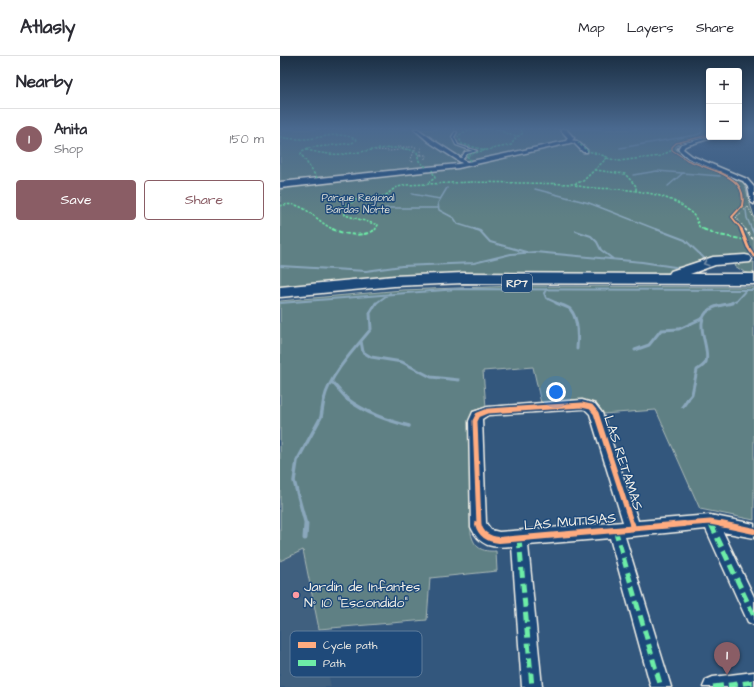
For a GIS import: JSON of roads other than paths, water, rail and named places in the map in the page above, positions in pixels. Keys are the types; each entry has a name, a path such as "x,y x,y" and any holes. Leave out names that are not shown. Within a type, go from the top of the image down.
{"highway":[{"path":"749,260 731,262 729,266 737,272 754,278"},
{"path":"630,278 678,274 713,261 749,260"},
{"name":"RP7","path":"280,292 362,284 444,279 754,278"},
{"name":"RP7","path":"280,297 368,289 467,284 754,284"}],"main road":[{"path":"280,185 464,162 481,158"}],"street":[{"path":"458,158 464,162"},
{"path":"693,158 745,180 751,187 754,202"},
{"name":"LAS RETAMAS","path":"484,536 478,524 475,421 478,414 488,411 579,404 589,406 596,413 633,528"},
{"path":"710,522 754,616"},
{"name":"LAS MUTISIAS","path":"484,536 499,540 710,522 754,531"},
{"path":"615,529 661,687"},
{"path":"519,538 532,687"},
{"path":"713,687 754,682"}],"waterway":[{"path":"633,175 657,171 683,173"},
{"path":"668,186 683,173"},
{"path":"683,173 720,176"},
{"path":"447,188 438,203 439,210 454,218 458,224 477,230"},
{"path":"535,189 589,203 658,230"},
{"path":"412,194 440,199"},
{"path":"385,208 438,208"},
{"path":"746,210 747,218 752,230"},
{"path":"656,229 685,240 704,258"},
{"path":"752,229 754,234"},
{"path":"477,230 480,231 490,242 526,252"},
{"path":"576,231 591,236 597,242 601,250 613,259"},
{"path":"280,266 366,271 402,266 474,263 511,254 535,252 642,262 681,268"},
{"path":"388,294 457,289 547,289"},
{"path":"547,289 754,290"},
{"path":"547,289 544,293 546,298 559,304"},
{"path":"728,304 737,300 746,290"},
{"path":"280,303 388,294"},
{"path":"376,303 388,294"},
{"path":"324,400 331,381 350,353 371,329 370,313 376,303"},
{"path":"556,303 570,309 573,313 577,328 577,349"},
{"path":"728,304 732,303"},
{"path":"703,318 711,309 728,304"},
{"path":"635,350 649,345 661,330 679,329 703,318"},
{"path":"687,400 692,394 697,370 706,362 707,356 702,327 703,318"},
{"path":"361,341 363,352 371,357 402,362 431,377 459,380"},
{"path":"332,382 347,399"},
{"path":"306,525 294,481 297,461 321,417 324,399"},
{"path":"347,399 376,416 409,426"},
{"path":"683,406 688,399"},
{"path":"305,538 306,525"}],"place":[{"name":"Jardín de Infantes N° 10 \"Escondido\"","path":"296,595"},
{"name":"Anita","path":"727,675"}],"park label":[{"name":"Parque Regional Bardas Norte","path":"358,204"}]}
